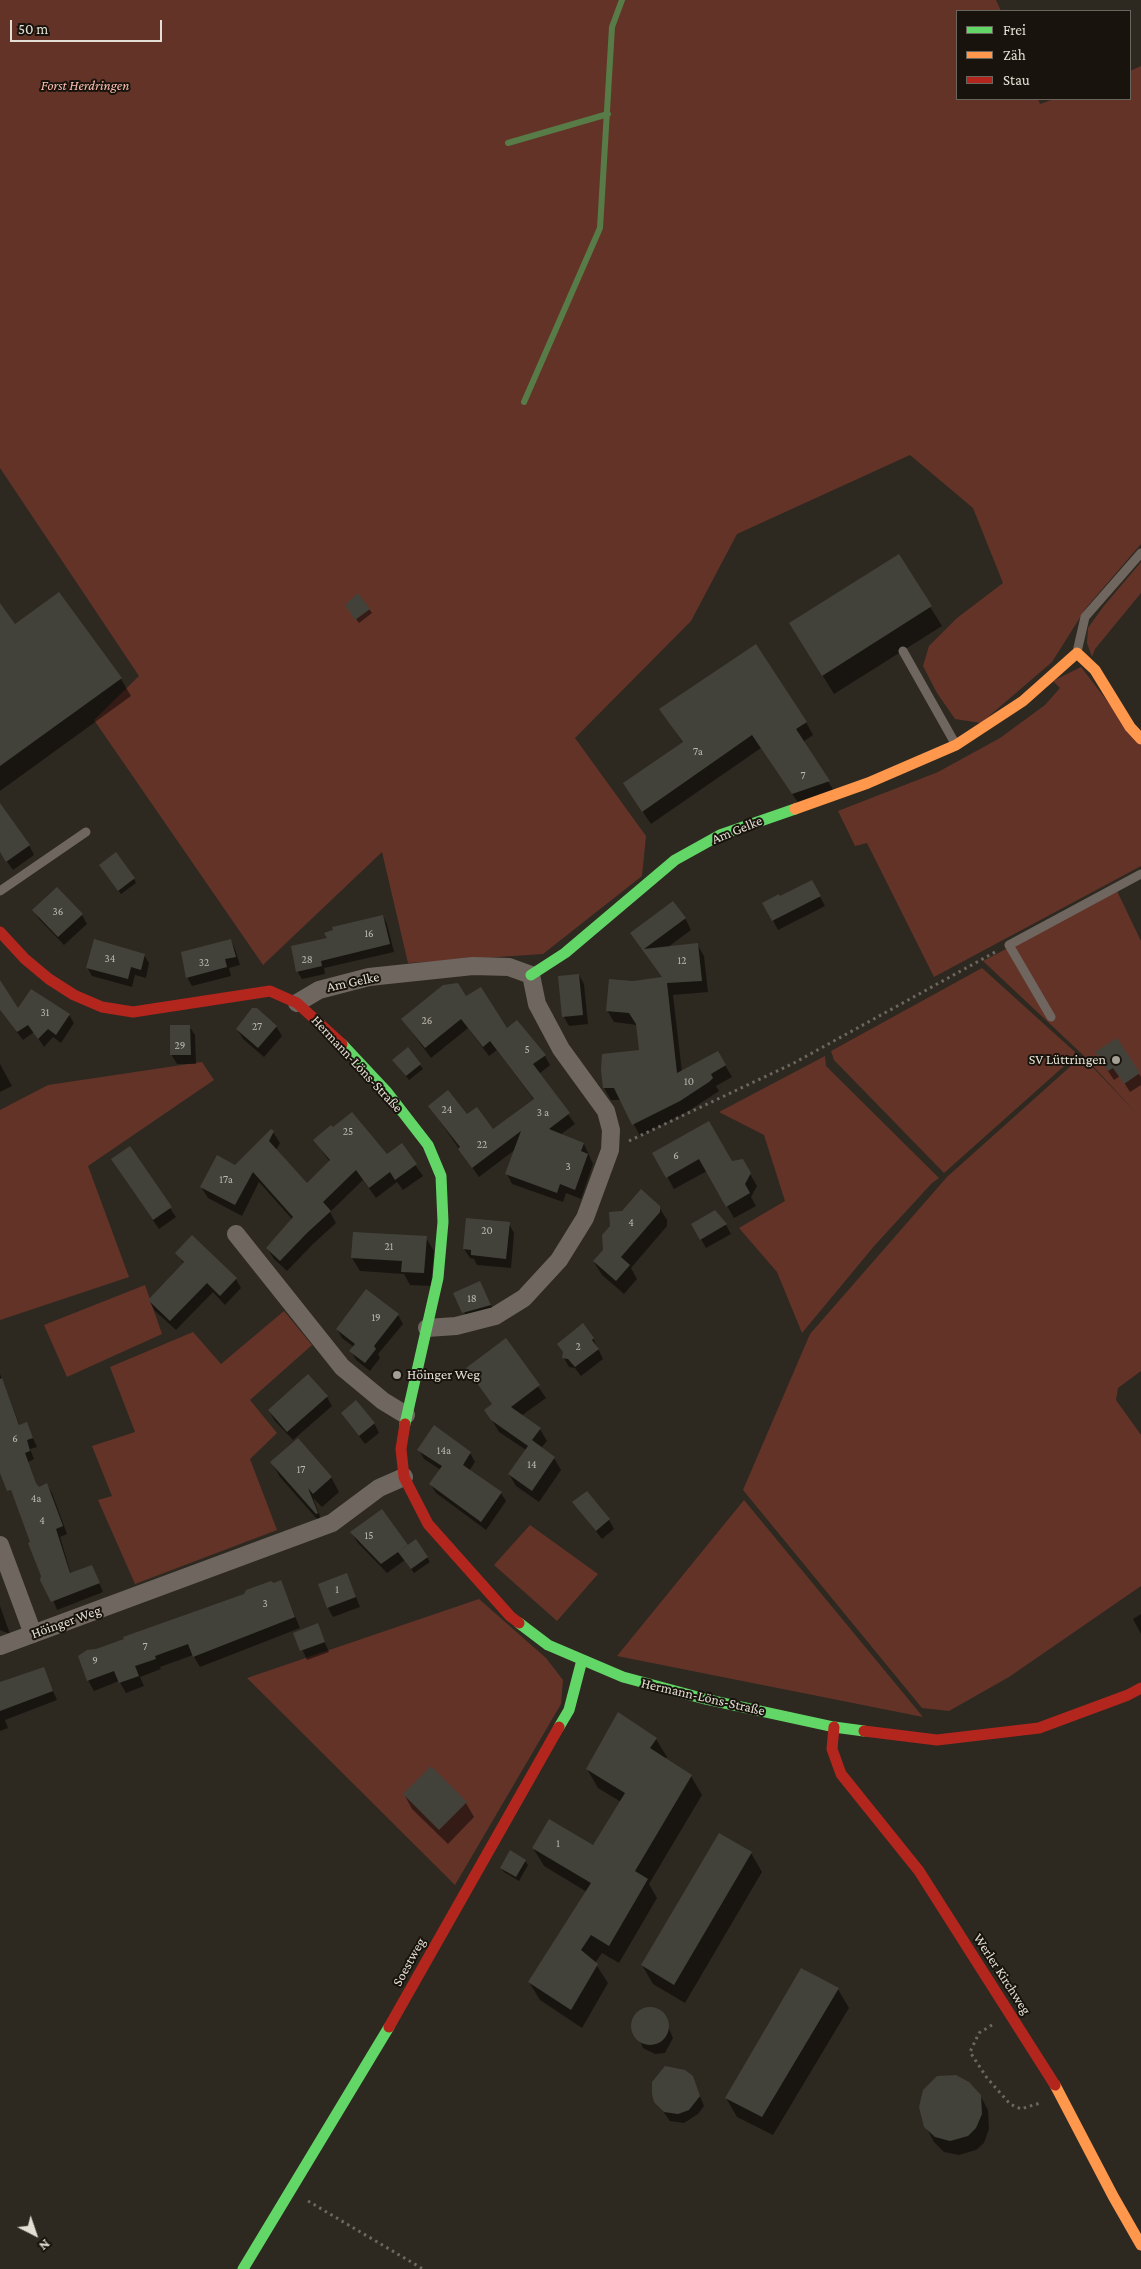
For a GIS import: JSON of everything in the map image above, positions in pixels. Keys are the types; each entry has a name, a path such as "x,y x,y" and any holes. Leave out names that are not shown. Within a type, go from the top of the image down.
{"street":[{"path":"1077,652 1095,670 1130,726 1141,738"},
{"name":"Am Gelke","path":"297,1003 319,990 370,977 473,966 509,967 531,975 565,953 675,860 712,839 868,783 956,745 1023,701 1077,652"},
{"name":"Hermann-Löns-Straße","path":"0,932 25,959 49,979 74,995 102,1007 133,1012 270,991 297,1003 332,1034 388,1092 428,1145 441,1176 443,1222 438,1278 406,1415 401,1449 404,1477 428,1524 510,1616 548,1645 623,1677 705,1699 834,1727 937,1740 1039,1728 1128,1695 1141,1688"},
{"path":"427,1328 456,1326 495,1316 524,1298 559,1260 585,1218 610,1150 611,1130 606,1111 561,1050 537,1004 531,975"},
{"path":"236,1234 342,1367 383,1401 406,1415"},
{"name":"Höinger Weg","path":"0,1646 332,1523 379,1488 404,1477"},
{"path":"0,1545 33,1634"},
{"name":"Soestweg","path":"243,2269 390,2026 568,1710 582,1660"},
{"name":"Werler Kirchweg","path":"834,1727 832,1749 841,1774 919,1871 1060,2094 1113,2196 1141,2245"}],"lane":[{"path":"1077,652 1085,617 1141,553"},
{"path":"903,651 956,745"},
{"path":"0,891 86,832"},
{"path":"1051,1017 1008,945 1141,874"}],"path":[{"path":"610,1150 794,1063 1008,945"},
{"path":"1009,2013 979,2033 970,2052 987,2078 1010,2104 1020,2109 1045,2102 1060,2094"},
{"path":"290,2191 422,2269"}],"green space":[{"name":"Forst Herdringen","path":"0,0 996,0 1001,10 956,10 956,100 1038,100 1040,104 1051,100 1131,100 1131,71 1141,66 1141,544 1086,608 1052,662 981,723 955,719 937,693 923,666 929,646 957,618 1003,583 973,508 910,455 737,534 691,621 575,738 646,836 642,876 543,954 408,963 382,852 263,965 94,720 139,676 0,468"},
{"path":"1141,562 1141,593 1095,649 1092,657 1087,643 1088,628"},
{"path":"1081,667 1141,745 1141,866 934,977 867,843 855,846 838,811 938,772 1000,738 1045,705 1060,688 1053,681"},
{"path":"1117,891 1141,941 1141,1371 1118,1388 1116,1400 1141,1435 1141,1586 1009,1677 949,1711 922,1708 743,1490 810,1334 947,1177 1082,1056 1138,1115 1082,1054 983,961"},
{"path":"982,968 1075,1052 1072,1059 944,1173 834,1060 831,1051"},
{"path":"825,1056 826,1066 939,1178 932,1183 875,1245 802,1333 777,1272 739,1228 785,1201 764,1135 719,1112"},
{"path":"202,1062 214,1080 88,1166 129,1277 0,1320 0,1110 48,1085"},
{"path":"145,1285 162,1334 67,1377 44,1325"},
{"path":"284,1311 312,1345 250,1400 277,1433 250,1459 277,1530 135,1584 98,1500 112,1496 92,1446 135,1432 110,1367 193,1332 221,1364"},
{"path":"744,1500 923,1717 617,1656"},
{"path":"530,1525 598,1574 557,1621 494,1565"},
{"path":"479,1599 546,1658 563,1680 561,1704 455,1885 247,1678"}],"building":[{"path":"899,554 932,606 822,676 789,623"},
{"path":"59,592 122,678 0,766 0,603 15,624"},
{"path":"358,593 370,609 355,620 345,605"},
{"path":"756,644 807,722 796,729 830,781 792,794 752,735 642,812 623,783 683,742 659,709"},
{"path":"0,803 30,845 6,862 0,852"},
{"path":"116,852 135,878 118,891 99,865"},
{"path":"812,880 821,896 772,921 762,903"},
{"path":"57,887 83,914 58,937 32,910"},
{"path":"673,901 686,918 644,949 698,943 702,981 667,983 677,1073 718,1051 726,1065 711,1074 713,1078 709,1082 680,1101 632,1125 614,1088 603,1088 602,1054 639,1050 636,1024 629,1013 606,1011 609,979 633,981 662,977 630,933"},
{"path":"383,915 390,944 321,961 322,966 296,972 291,946 327,938 324,933 333,930 332,927"},
{"path":"94,939 145,954 141,970 131,967 128,979 86,968"},
{"path":"231,939 236,957 225,959 227,967 186,978 181,952"},
{"path":"579,974 583,1015 562,1017 558,976"},
{"path":"0,980 18,1008 31,989 70,1014 56,1035 48,1029 38,1039 28,1025 17,1032 0,1010"},
{"path":"458,983 466,996 481,987 507,1028 517,1020 546,1055 533,1064 570,1113 549,1129 584,1143 581,1151 588,1154 575,1190 560,1184 557,1193 505,1174 521,1131 472,1168 458,1149 460,1147 428,1106 448,1090 467,1114 477,1107 493,1129 534,1099 490,1041 483,1047 461,1019 425,1048 401,1019 443,985"},
{"path":"252,1008 257,1008 277,1026 258,1048 236,1029"},
{"path":"170,1025 190,1025 191,1055 170,1055"},
{"name":"SV Lüttringen","path":"1117,1038 1140,1073 1124,1084 1113,1068 1108,1071 1095,1052"},
{"path":"408,1047 421,1064 406,1076 392,1060"},
{"path":"352,1112 387,1154 402,1143 417,1164 395,1180 390,1172 369,1188 356,1170 323,1202 331,1211 280,1261 266,1248 293,1217 253,1172 235,1205 200,1187 217,1155 235,1165 271,1129 274,1131 269,1141 307,1183 330,1160 313,1140 331,1125 333,1127"},
{"path":"709,1121 732,1161 743,1159 751,1173 745,1184 750,1193 726,1207 699,1159 666,1178 652,1153"},
{"path":"130,1146 172,1207 153,1220 111,1159"},
{"path":"641,1189 660,1206 660,1212 621,1257 630,1265 616,1281 593,1261 603,1250 602,1235 610,1226 609,1212 622,1211"},
{"path":"715,1210 727,1224 700,1240 691,1224"},
{"path":"466,1218 510,1222 506,1259 471,1255 471,1250 463,1249"},
{"path":"353,1232 427,1236 424,1273 401,1272 402,1261 351,1258"},
{"path":"192,1235 237,1278 220,1296 207,1283 170,1321 148,1300 184,1262 175,1253"},
{"path":"480,1281 491,1305 462,1313 453,1293"},
{"path":"366,1289 399,1314 374,1346 376,1349 365,1363 349,1351 355,1344 336,1329"},
{"path":"583,1323 594,1338 592,1340 599,1349 575,1367 568,1359 562,1358 563,1352 557,1344"},
{"path":"506,1338 540,1385 511,1407 541,1428 532,1440 555,1457 532,1491 508,1474 528,1446 491,1420 484,1410 492,1404 466,1368"},
{"path":"308,1374 328,1396 287,1432 268,1410"},
{"path":"2,1378 19,1425 27,1422 33,1438 27,1440 30,1451 25,1453 36,1483 39,1487 47,1483 63,1526 56,1529 70,1573 92,1565 100,1583 51,1602 40,1580 41,1576 11,1490 7,1491 0,1473 0,1379"},
{"path":"356,1400 375,1423 359,1436 341,1413"},
{"path":"434,1425 471,1452 463,1465 502,1492 481,1522 429,1484 442,1466 417,1450"},
{"path":"298,1438 332,1477 313,1494 308,1488 318,1513 316,1514 270,1462"},
{"path":"587,1491 610,1519 596,1531 572,1502"},
{"path":"382,1509 408,1545 381,1564 350,1532"},
{"path":"416,1539 428,1557 411,1569 398,1552"},
{"path":"347,1573 356,1597 327,1608 318,1584"},
{"path":"281,1580 295,1617 193,1657 188,1644 155,1656 156,1659 135,1666 139,1676 119,1683 114,1671 87,1681 78,1656 87,1650 96,1649 124,1639 123,1637 244,1594 246,1590 271,1581 274,1583"},
{"path":"318,1623 325,1642 300,1651 293,1633"},
{"path":"44,1667 53,1691 0,1711 0,1682"},
{"path":"618,1712 657,1738 650,1748 692,1775 635,1871 648,1879 609,1946 591,1935 581,1950 598,1964 571,2010 528,1982 591,1883 532,1848 549,1819 593,1845 625,1793 586,1769"},
{"path":"431,1766 467,1802 439,1830 403,1794"},
{"path":"719,1833 752,1852 674,1985 641,1965"},
{"path":"510,1850 526,1860 516,1877 500,1868"},
{"path":"801,1968 839,1988 762,2117 725,2098"},
{"path":"650,2007 663,2013 669,2026 663,2039 650,2045 637,2039 631,2026 637,2013"},
{"path":"665,2066 685,2070 693,2076 700,2096 689,2110 678,2114 664,2112 654,2102 652,2082"},
{"path":"956,2075 969,2082 981,2095 982,2114 976,2128 968,2136 950,2141 935,2137 924,2127 919,2107 923,2090 937,2076"}],"waterway":[{"path":"524,402 600,228 612,27 622,0"},
{"path":"508,143 608,114"}],"traffic: fast":[{"path":"531,975 565,953 675,860 720,835 795,809"},
{"path":"342,1044 387,1092 428,1145 441,1176 443,1222 438,1278 405,1424"},
{"path":"519,1623 548,1645 623,1677 705,1699 834,1727 864,1731"},
{"path":"559,1727 569,1710 582,1660"},
{"path":"243,2269 389,2027"}],"traffic: slow":[{"path":"795,809 868,783 956,745 1023,701 1077,653 1095,670 1130,727 1141,739"},
{"path":"1055,2085 1141,2245"}],"traffic: jam":[{"path":"0,932 25,959 49,979 74,995 102,1007 133,1012 270,991 297,1003 342,1044"},
{"path":"405,1424 401,1449 404,1477 428,1524 510,1616 519,1623"},
{"path":"864,1731 937,1740 1039,1728 1128,1695 1141,1688"},
{"path":"389,2027 559,1727"},
{"path":"834,1727 832,1749 841,1774 919,1871 1055,2085"}],"place":[{"name":"SV Lüttringen","path":"1116,1060"},
{"name":"Höinger Weg","path":"397,1375"}]}
